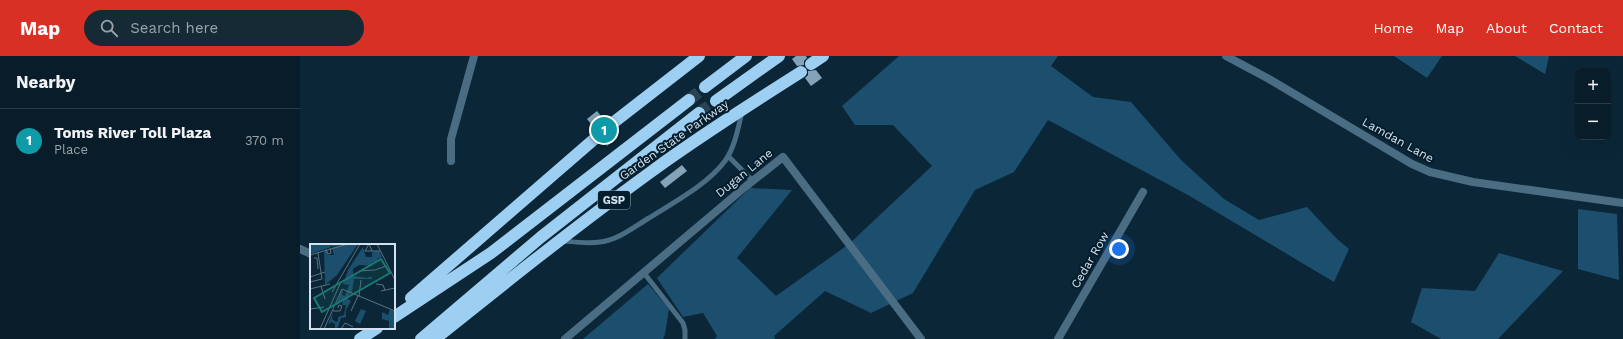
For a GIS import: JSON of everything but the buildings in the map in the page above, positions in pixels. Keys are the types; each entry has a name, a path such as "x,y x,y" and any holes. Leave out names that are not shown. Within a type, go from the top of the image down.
{"highway":[{"path":"609,126 699,56"},
{"path":"705,87 746,56"},
{"path":"716,101 779,56"},
{"path":"811,64 822,56"},
{"name":"Garden State Parkway","path":"435,339 560,240 647,175 743,109 801,72"},
{"path":"395,316 491,253 689,100"},
{"path":"421,339 542,237 700,113"},
{"path":"395,311 599,134"},
{"path":"359,339 372,329"},
{"path":"359,339 375,329"}],"street":[{"path":"451,161 451,139 474,56"},
{"name":"Lamdan Lane","path":"1226,56 1269,79 1412,164 1430,172 1473,182 1623,203"},
{"name":"Dugan Lane","path":"565,339 783,157 921,339"},
{"name":"Cedar Row","path":"1058,339 1142,192"},
{"path":"300,249 310,254"}],"lane":[{"path":"560,240 584,243 600,242 617,237 680,200 716,171 731,152 743,109"},
{"path":"728,156 753,181"},
{"path":"644,273 682,323 685,330 685,339"}],"shaded area":[{"path":"899,56 1058,56 1051,66 1093,97 1131,102 1181,160 1224,199 1259,220 1307,207 1337,239 1349,249 1334,282 1188,195 1048,120 1014,172 975,190 913,293 871,313 825,291 774,336 775,339 715,339 717,336 703,313 683,317 657,278 750,188 792,190 737,258 776,296 849,244 932,166 893,125 855,125 842,106"},
{"path":"1394,56 1442,56 1427,78"},
{"path":"1515,56 1549,56 1545,74"},
{"path":"1578,209 1617,214 1619,280 1578,269"},
{"path":"1499,253 1563,271 1498,339 1441,339 1411,322 1422,288 1475,291"},
{"path":"648,284 669,309 663,339 583,339"}],"tunnel":[{"path":"689,100 705,87"},
{"path":"699,113 716,101"}],"place":[{"name":"Toms River Toll Plaza","path":"604,130"}]}
